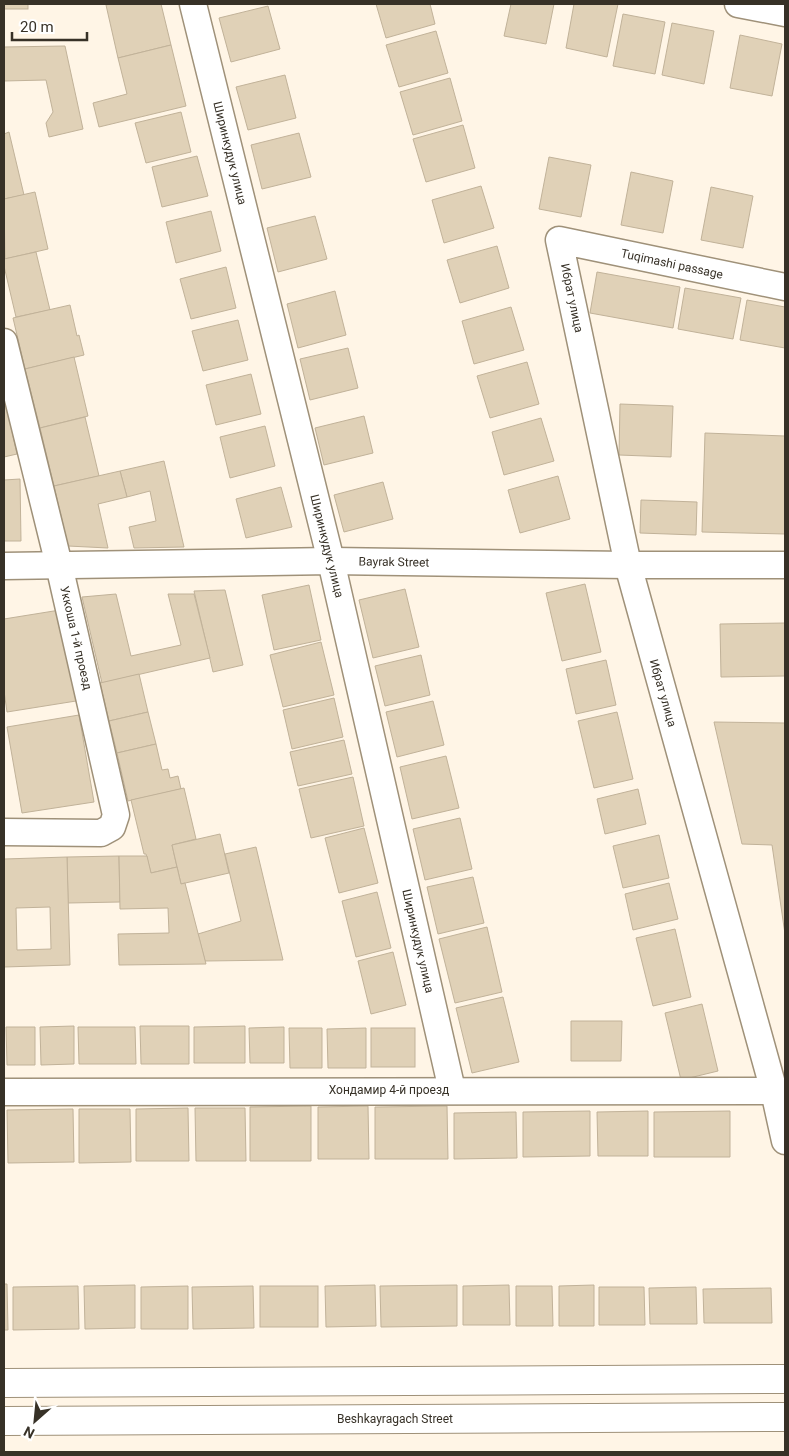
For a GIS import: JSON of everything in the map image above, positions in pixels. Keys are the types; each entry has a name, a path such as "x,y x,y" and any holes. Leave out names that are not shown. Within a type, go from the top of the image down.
{"main road":[{"path":"4,1383 785,1379"},
{"name":"Beshkayragach Street","path":"4,1421 785,1417"}],"street":[{"name":"Ширинкудук улица","path":"193,4 331,561 452,1090"},
{"path":"738,4 785,13"},
{"name":"Tuqimashi passage","path":"559,240 785,287"},
{"name":"Ибрат улица","path":"559,240 628,565 774,1091 785,1141"},
{"name":"Уккоша 1-й проезд","path":"4,342 59,565 116,815 112,827 102,833 4,832"},
{"name":"Bayrak Street","path":"4,566 331,561 785,565"},
{"name":"Хондамир 4-й проезд","path":"4,1092 774,1091"}],"building":[{"path":"4,4 28,4 28,9 4,9"},
{"path":"161,4 171,45 118,58 106,5"},
{"path":"376,4 430,4 435,24 386,38"},
{"path":"511,4 554,4 546,44 504,36"},
{"path":"574,4 618,4 607,57 566,48"},
{"path":"268,6 280,49 231,62 219,18"},
{"path":"623,14 665,22 655,74 613,66"},
{"path":"672,23 714,31 704,84 662,75"},
{"path":"436,31 448,73 399,87 386,45"},
{"path":"740,35 782,44 772,96 730,88"},
{"path":"171,45 186,106 99,127 93,103 127,94 118,58"},
{"path":"65,46 83,129 49,137 46,123 53,112 46,80 4,81 4,47"},
{"path":"285,75 296,118 248,130 236,87"},
{"path":"450,78 462,121 413,135 400,92"},
{"path":"181,112 191,152 146,163 135,123"},
{"path":"463,125 475,168 426,182 413,139"},
{"path":"9,132 24,195 4,199 4,134"},
{"path":"299,133 311,177 262,189 251,145"},
{"path":"197,156 208,196 162,207 152,167"},
{"path":"549,157 591,165 581,217 539,209"},
{"path":"631,172 673,181 663,233 621,225"},
{"path":"481,186 494,228 444,243 432,200"},
{"path":"711,187 753,196 743,248 701,240"},
{"path":"35,192 48,249 5,259 4,199"},
{"path":"211,211 221,251 176,263 166,222"},
{"path":"315,216 327,259 278,272 267,228"},
{"path":"497,246 509,288 460,303 447,260"},
{"path":"36,252 50,310 16,317 4,259"},
{"path":"226,267 236,308 191,319 180,279"},
{"path":"597,272 680,287 673,328 590,313"},
{"path":"685,288 741,298 733,339 678,329"},
{"path":"335,291 346,335 298,348 287,304"},
{"path":"747,300 785,307 785,348 740,340"},
{"path":"70,305 77,336 79,335 84,355 25,369 13,318"},
{"path":"511,307 524,350 474,364 462,321"},
{"path":"238,320 248,360 203,371 192,331"},
{"path":"348,348 358,388 310,400 300,359"},
{"path":"74,357 88,416 40,428 25,369"},
{"path":"527,362 539,404 490,418 477,376"},
{"path":"251,374 261,414 216,425 206,385"},
{"path":"4,394 17,454 4,457"},
{"path":"620,404 673,406 671,457 619,455"},
{"path":"364,416 373,453 324,465 315,428"},
{"path":"85,417 99,476 54,486 40,428"},
{"path":"541,418 554,461 504,475 492,432"},
{"path":"265,426 275,466 230,478 220,437"},
{"path":"705,433 785,436 785,534 702,532"},
{"path":"164,461 184,547 134,548 129,527 156,521 150,491 127,497 120,471"},
{"path":"120,471 127,497 98,504 108,548 68,546 54,486"},
{"path":"558,476 570,519 520,533 508,490"},
{"path":"20,479 21,541 4,541 4,480"},
{"path":"383,482 393,519 344,532 334,495"},
{"path":"281,487 292,527 246,538 236,499"},
{"path":"641,500 697,502 696,535 640,533"},
{"path":"585,584 601,652 562,661 546,593"},
{"path":"309,585 321,640 274,650 262,595"},
{"path":"405,589 419,647 373,658 359,600"},
{"path":"225,590 243,665 213,672 194,591"},
{"path":"116,594 131,656 181,645 168,594 194,594 210,658 102,683 82,597"},
{"path":"60,610 76,701 7,712 4,691 4,619"},
{"path":"785,623 785,676 721,677 720,624"},
{"path":"321,642 334,695 283,707 270,655"},
{"path":"421,655 430,695 385,706 375,666"},
{"path":"606,660 616,705 576,714 566,669"},
{"path":"139,674 148,712 109,721 100,683"},
{"path":"334,698 343,737 292,749 283,710"},
{"path":"433,701 444,745 397,757 386,712"},
{"path":"148,712 156,744 117,753 109,721"},
{"path":"617,712 633,779 594,788 578,721"},
{"path":"79,715 94,802 22,813 7,727"},
{"path":"714,722 785,723 785,934 772,845 742,844"},
{"path":"344,740 352,774 298,786 290,752"},
{"path":"156,744 162,770 168,769 170,778 178,776 181,789 128,801 117,753"},
{"path":"446,756 459,808 412,819 400,767"},
{"path":"353,777 364,826 311,838 299,789"},
{"path":"184,788 196,839 172,845 177,867 151,873 146,854 144,854 131,800"},
{"path":"638,789 646,824 605,834 597,799"},
{"path":"460,818 472,869 425,880 413,829"},
{"path":"364,828 378,883 339,893 325,838"},
{"path":"220,834 229,873 181,884 172,845"},
{"path":"659,835 669,878 623,888 613,846"},
{"path":"256,847 283,960 205,961 198,934 241,921 225,854"},
{"path":"119,856 120,902 68,903 67,857"},
{"path":"119,856 147,856 151,873 177,867 181,884 185,883 206,964 119,965 118,934 169,933 168,908 120,909"},
{"path":"67,857 70,965 4,967 4,859","holes":["50,907 51,949 17,950 16,908"]},
{"path":"473,877 484,923 438,934 427,887"},
{"path":"669,883 678,919 633,930 625,894"},
{"path":"377,892 391,948 356,957 342,901"},
{"path":"487,927 502,992 455,1003 439,939"},
{"path":"675,929 691,997 653,1006 636,938"},
{"path":"393,952 406,1005 371,1014 358,961"},
{"path":"503,997 519,1062 472,1073 456,1008"},
{"path":"702,1004 718,1071 681,1080 665,1013"},
{"path":"571,1021 622,1021 621,1061 571,1061"},
{"path":"74,1026 74,1064 41,1065 40,1027"},
{"path":"140,1026 189,1026 189,1064 141,1064"},
{"path":"245,1026 245,1063 194,1063 194,1027"},
{"path":"6,1027 35,1027 35,1065 7,1065"},
{"path":"78,1027 135,1027 136,1064 79,1064"},
{"path":"284,1027 284,1063 250,1063 249,1028"},
{"path":"289,1028 322,1028 322,1068 290,1068"},
{"path":"366,1028 366,1068 328,1068 327,1029"},
{"path":"371,1028 415,1028 415,1067 371,1067"},
{"path":"311,1106 311,1161 250,1161 250,1107"},
{"path":"368,1106 369,1159 318,1159 318,1107"},
{"path":"447,1106 448,1159 375,1159 375,1107"},
{"path":"188,1108 189,1161 136,1161 136,1109"},
{"path":"195,1108 245,1108 246,1161 196,1161"},
{"path":"73,1109 74,1162 8,1163 7,1110"},
{"path":"79,1109 130,1109 131,1162 79,1163"},
{"path":"590,1111 590,1156 523,1157 523,1112"},
{"path":"648,1111 648,1156 598,1156 597,1112"},
{"path":"730,1111 730,1157 654,1157 654,1112"},
{"path":"516,1112 517,1158 454,1159 454,1113"},
{"path":"4,1284 7,1284 8,1330 4,1330"},
{"path":"135,1285 135,1328 85,1329 84,1286"},
{"path":"375,1285 376,1326 326,1327 325,1286"},
{"path":"457,1285 457,1326 381,1327 380,1286"},
{"path":"509,1285 510,1325 463,1325 463,1286"},
{"path":"594,1285 594,1326 559,1326 559,1286"},
{"path":"78,1286 79,1329 13,1330 13,1287"},
{"path":"188,1286 188,1329 141,1329 141,1287"},
{"path":"253,1286 254,1328 193,1329 192,1287"},
{"path":"260,1286 318,1286 318,1327 260,1327"},
{"path":"516,1286 552,1286 553,1326 516,1326"},
{"path":"599,1287 644,1287 645,1325 599,1325"},
{"path":"696,1287 697,1324 650,1324 649,1288"},
{"path":"771,1288 772,1323 704,1323 703,1289"}]}
